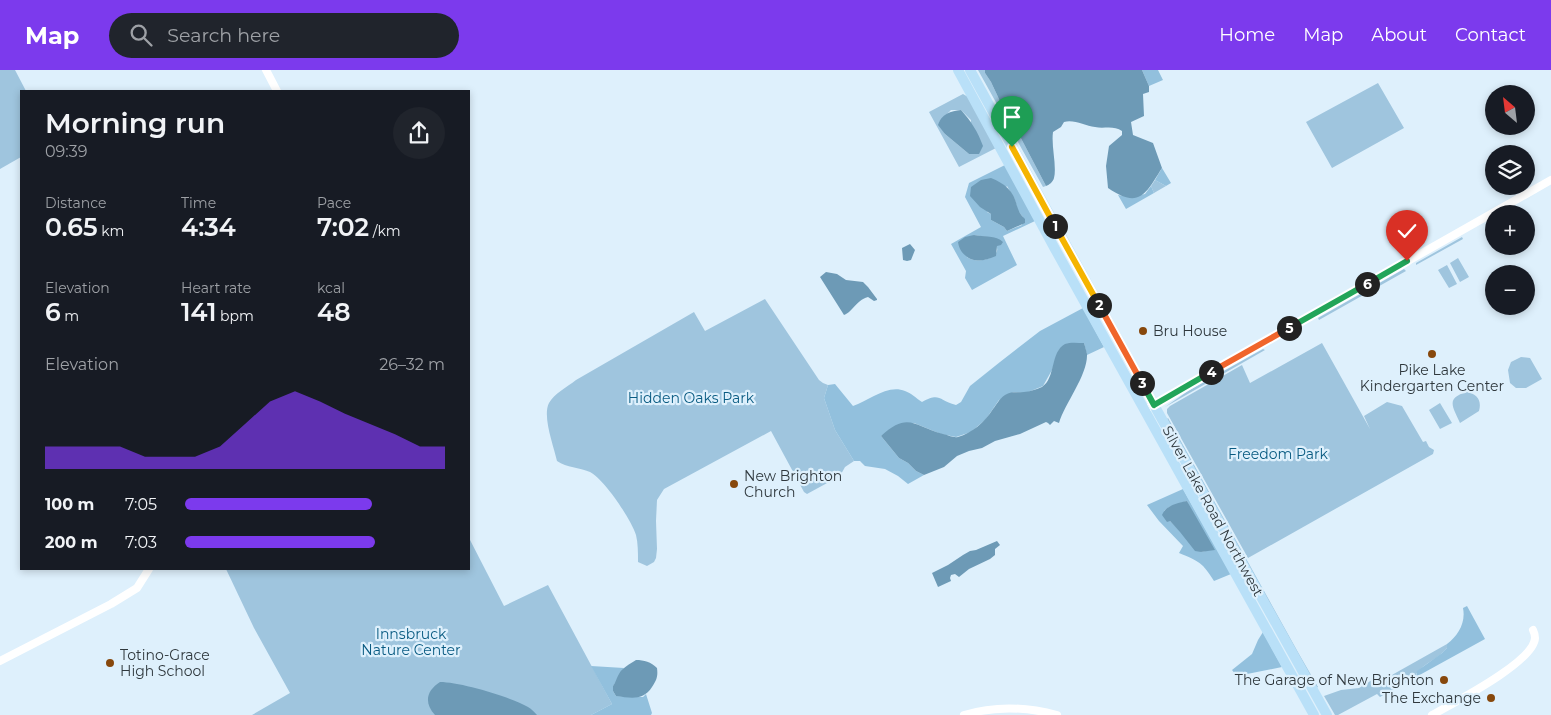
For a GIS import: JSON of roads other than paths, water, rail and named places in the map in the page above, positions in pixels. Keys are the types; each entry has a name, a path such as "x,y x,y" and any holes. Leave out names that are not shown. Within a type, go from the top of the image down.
{"main road":[{"path":"958,70 1314,715"},
{"name":"Silver Lake Road Northwest","path":"970,70 1327,715"}],"street":[{"path":"266,70 276,90"},
{"path":"1144,410 1551,180"},
{"path":"0,661 111,604 137,588 148,570"},
{"path":"1432,715 1509,669 1524,656 1533,643 1535,638 1533,630"},
{"path":"964,715 984,710 1016,708 1057,715"}],"place":[{"name":"Bru House","path":"1143,331"},
{"name":"Pike Lake Kindergarten Center","path":"1432,354"},
{"name":"New Brighton Church","path":"734,484"},
{"name":"Totino-Grace High School","path":"110,663"},
{"name":"The Garage of New Brighton","path":"1444,680"},
{"name":"The Exchange","path":"1491,698"}],"park label":[{"name":"Hidden Oaks Park","path":"691,398"},
{"name":"Freedom Park","path":"1278,454"},
{"name":"Innsbruck Nature Center","path":"411,642"}]}
